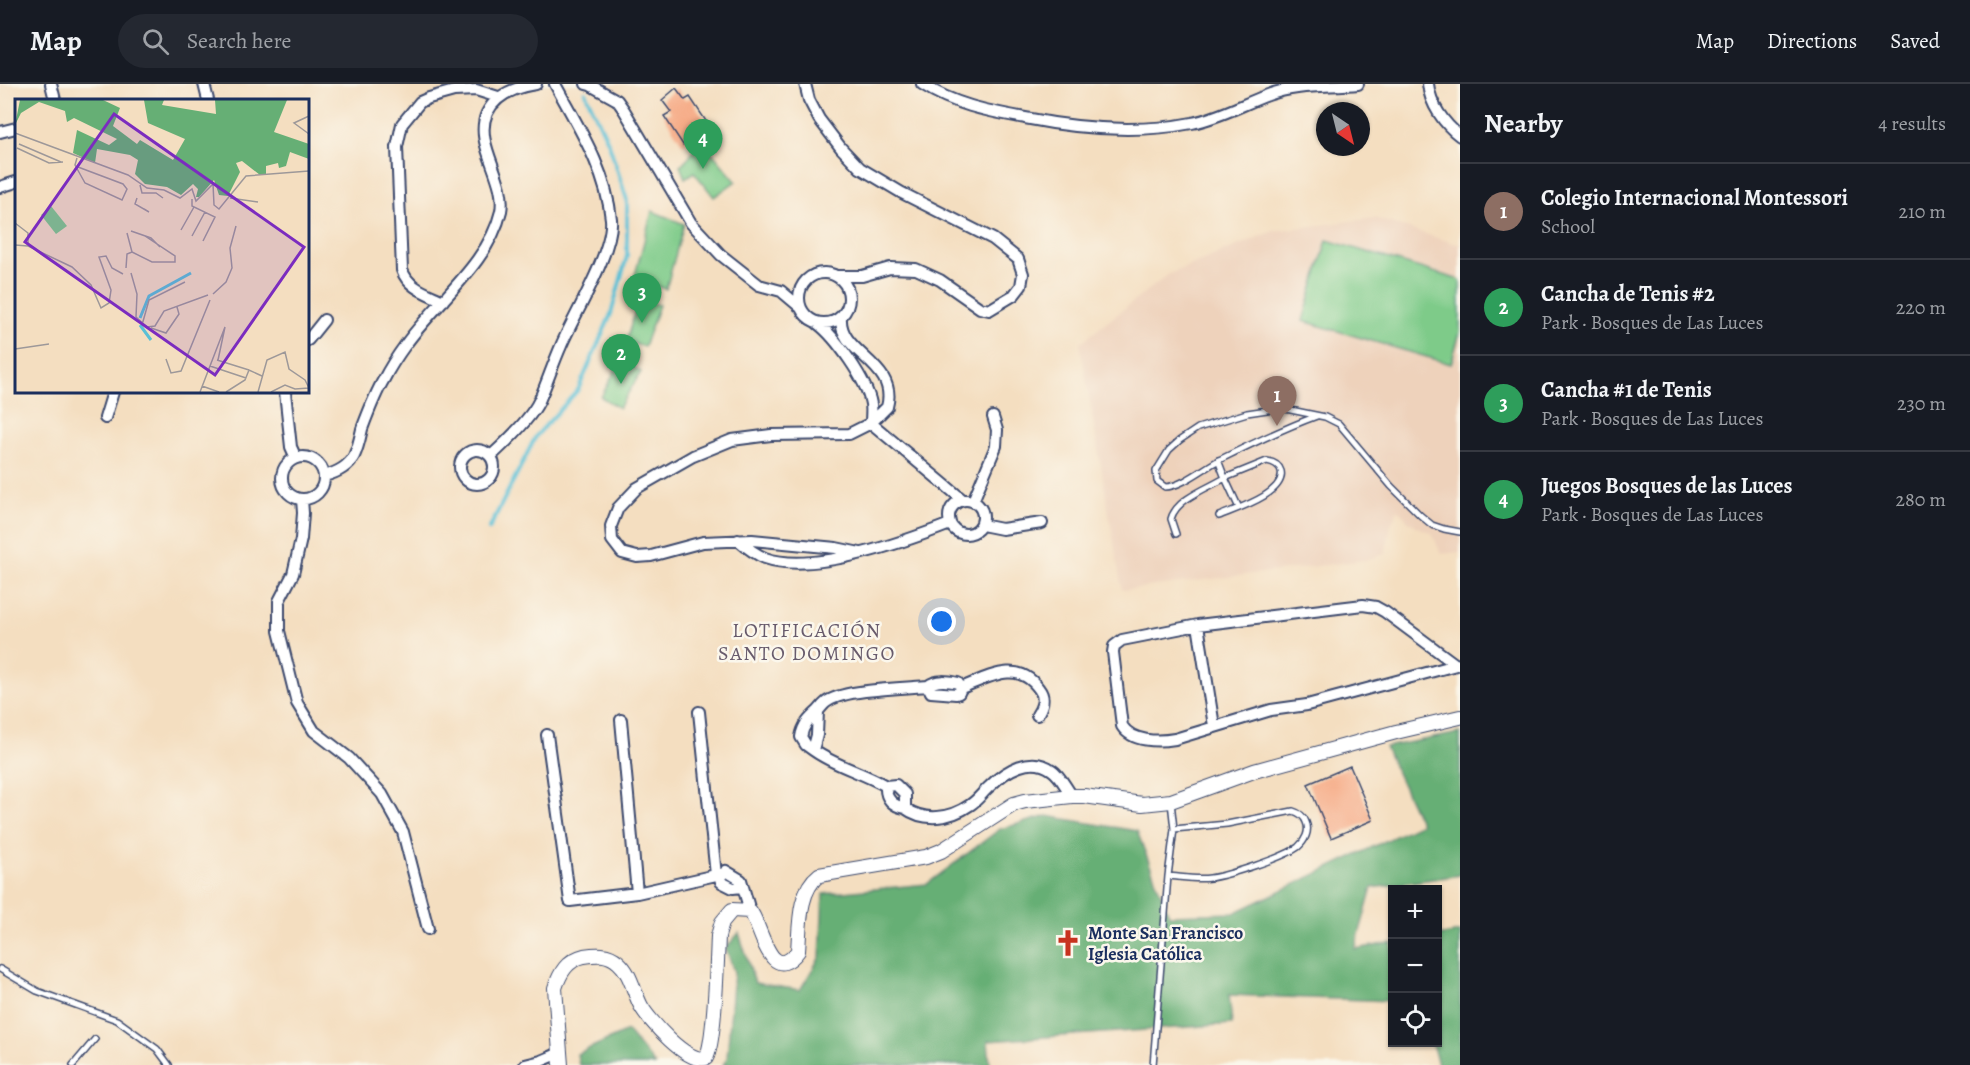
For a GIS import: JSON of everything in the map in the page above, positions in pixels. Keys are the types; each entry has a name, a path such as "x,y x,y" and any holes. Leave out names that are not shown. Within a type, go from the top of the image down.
{"main road":[{"path":"561,1059 555,988 565,967 575,958 594,954 607,955 616,960 626,970 641,1006 673,1053 692,1065 700,1063 706,1059 711,1041 718,936 722,922 732,910 750,911 769,954 777,961 785,961 798,951 803,902 811,881 819,875 926,857 941,851 1014,804 1072,796 1142,804 1171,801 1254,771 1460,717"}],"street":[{"path":"51,84 54,99"},
{"path":"204,84 208,99"},
{"path":"324,476 336,472 354,456 366,418 383,381 406,344 481,253 494,233 501,210 501,195 483,124 498,97 521,86 536,84"},
{"path":"491,456 510,438 538,403 562,342 602,262 609,237 611,222 608,197 594,156 555,84"},
{"path":"586,84 604,92 621,105 691,223 721,255 759,285 781,291 791,291 802,287"},
{"path":"805,84 809,100 819,119 860,168 902,193 993,239 1018,259 1023,274 1021,286 1014,296 989,310 980,308 940,280 916,269 890,268 854,277 837,276"},
{"path":"922,84 946,98 975,108 1051,123 1099,129 1124,129 1194,123 1269,94 1293,88 1358,84"},
{"path":"1428,84 1437,109 1449,126 1460,136"},
{"path":"442,301 412,285 402,270 397,147 402,124 420,102 429,98 454,91 476,90 498,97"},
{"path":"0,132 15,128"},
{"path":"0,187 15,182"},
{"path":"800,307 798,299 802,287 809,278 816,274 831,273 837,276 847,287 849,298"},
{"path":"817,322 834,322 841,317 856,286 870,273"},
{"path":"781,291 831,336 853,365 872,405 871,423"},
{"path":"841,317 843,333 878,369 889,389 887,407 871,423 849,434 771,435 732,440 693,456 637,488 618,508 611,526 612,540 622,553 637,557 651,556 703,542 738,540 836,548 860,553"},
{"path":"309,339 324,320"},
{"path":"105,418 113,393"},
{"path":"285,393 291,447 296,458"},
{"path":"968,501 996,446 997,430 993,417"},
{"path":"871,423 968,501 981,508 984,514 982,525 968,535 957,532 950,524 949,514 958,502 968,501"},
{"path":"304,457 319,463 324,476 320,490 315,496 302,499 287,492 282,481 286,465 296,458 304,457"},
{"path":"302,499 302,539 293,574 279,601 279,631 297,703 314,731 349,758 382,794 403,831 428,929"},
{"path":"982,525 1002,529 1042,523"},
{"path":"738,540 764,558 786,563 820,561 911,539 950,524"},
{"path":"1363,605 1376,607 1385,612 1457,664 1359,692 1306,705 1271,710 1175,739 1161,741 1128,733 1122,726 1113,652 1117,642 1198,625 1363,605"},
{"path":"1198,625 1214,726"},
{"path":"905,808 904,791 896,785 886,786 827,760 806,745 801,737 802,730 827,702 835,698 877,689 928,686 934,681 958,683 962,688 996,673 1008,673 1028,677 1042,693 1042,707 1037,715"},
{"path":"813,750 817,735 818,711"},
{"path":"699,712 718,876 721,882 735,889 742,887 750,911"},
{"path":"621,720 637,893"},
{"path":"547,735 570,901 637,893 718,876"},
{"path":"886,786 888,799 896,806 926,818 940,817 971,805 991,784 1024,764 1032,762 1053,770 1072,796"},
{"path":"525,1065 561,1059"}],"lane":[{"path":"1317,416 1218,460 1175,486 1165,487 1157,481 1156,471 1169,450 1179,440 1198,428 1247,413 1281,408 1325,417 1339,424 1391,486 1432,525 1460,532"},
{"path":"1218,460 1239,508"},
{"path":"1176,534 1171,519 1175,510 1187,500 1225,478 1267,461 1278,465 1281,478 1274,489 1265,496 1219,516"},
{"path":"1153,1065 1168,876 1174,829 1171,801"},
{"path":"1168,876 1207,878 1232,873 1296,848 1308,832 1306,820 1300,813 1293,811 1227,824 1174,829"},
{"path":"0,969 37,990 117,1020 157,1049 170,1065"},
{"path":"73,1065 94,1039"}],"shaded area":[{"path":"1375,218 1460,245 1460,552 1441,554 1432,533 1407,520 1398,509 1391,524 1385,554 1366,560 1122,590 1080,343 1169,274 1273,231"}],"green space":[{"path":"703,142 736,181 714,197 694,172 685,178 680,166"},
{"path":"652,211 684,224 666,289 634,279"},
{"path":"1327,240 1460,280 1460,332 1451,364 1303,321"},
{"path":"639,299 659,305 644,347 626,341"},
{"path":"621,360 641,372 619,408 601,397"},
{"path":"1460,733 1460,875 1372,888 1355,949 1388,944 1388,1001 1229,995 1232,1024 988,1041 990,1065 723,1065 727,1058 734,972 726,948 739,933 755,983 800,990 820,957 823,894 927,884 1000,829 1047,816 1137,831 1169,915 1234,913 1421,824 1385,747"},
{"path":"1460,932 1460,1065 1438,1065 1433,1047 1442,1047 1442,935"},
{"path":"627,1031 655,1065 579,1065 577,1054"}],"building":[{"path":"676,88 685,100 690,97 708,124 683,145 664,116 671,112 662,100"},
{"path":"1350,766 1373,820 1331,838 1308,784"}],"waterway":[{"path":"489,529 536,436 578,390 611,314 627,256 627,200 609,144 585,92"}],"place":[{"name":"Juegos Bosques de las Luces","path":"703,169"},
{"name":"Cancha #1 de Tenis","path":"642,323"},
{"name":"Cancha de Tenis #2","path":"621,384"},
{"name":"Colegio Internacional Montessori","path":"1277,426"},
{"name":"Monte San Francisco Iglesia Católica","path":"1068,943"}],"district":[{"name":"LOTIFICACIÓN SANTO DOMINGO","path":"807,642"}]}
